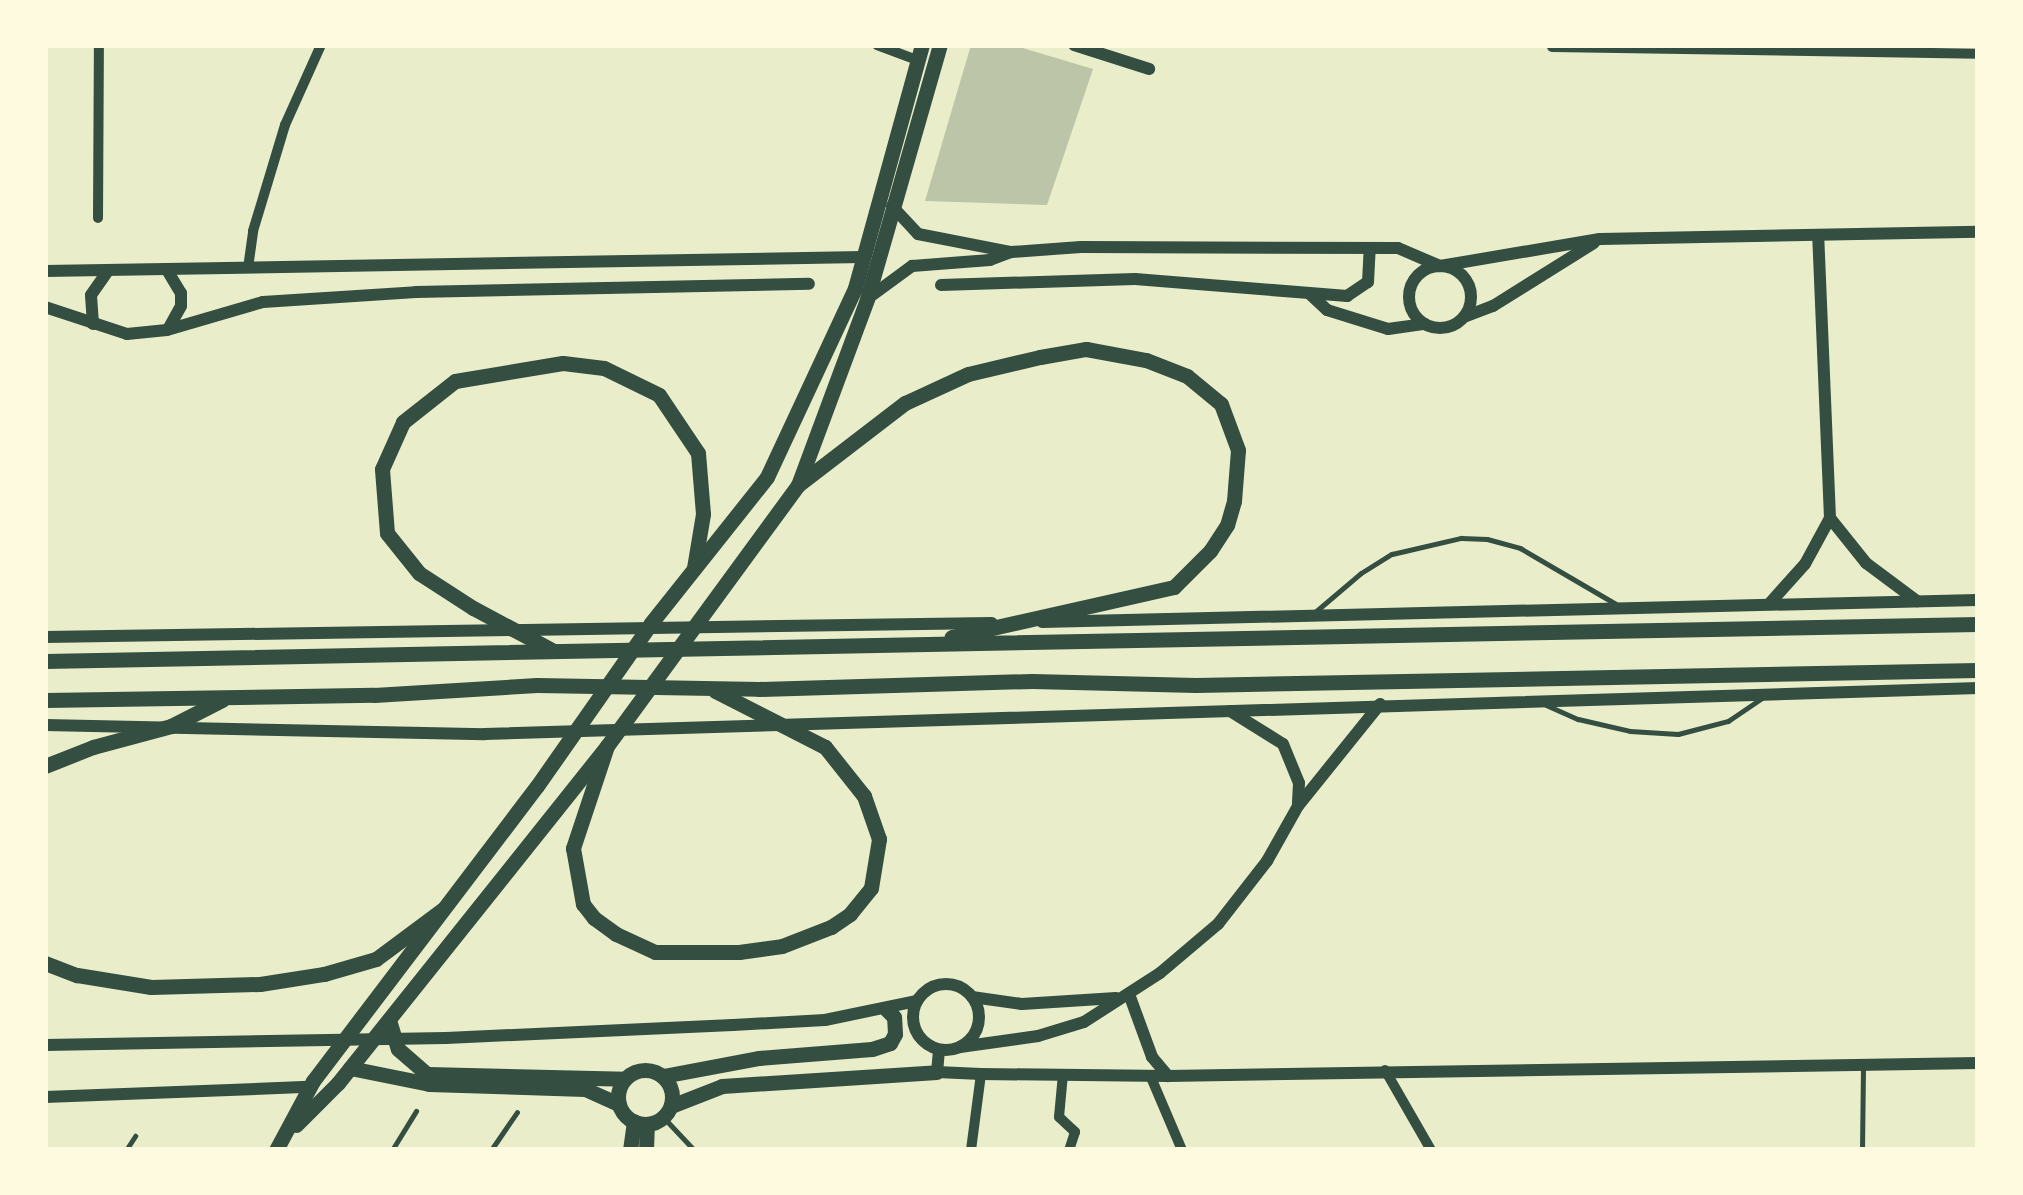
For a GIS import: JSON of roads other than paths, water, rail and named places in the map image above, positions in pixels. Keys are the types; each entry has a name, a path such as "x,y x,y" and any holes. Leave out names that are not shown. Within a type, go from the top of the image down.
{"main road":[{"path":"798,486 867,299 940,45"},
{"path":"276,1150 311,1084 566,743 651,622 744,510 785,446 845,314 920,53"},
{"path":"286,1134 338,1083 609,743 798,486 905,403 968,374 1086,349 1146,360 1187,376 1221,404 1238,450 1228,525 1210,551 1174,587 914,646"},
{"path":"555,652 419,573 388,533 382,468 403,422 455,381 563,363 604,368 659,395 698,453 703,514 694,568"},
{"path":"45,661 1978,624"},
{"path":"45,700 225,698 537,685 709,688 1032,681 1401,682 1978,670"},
{"path":"609,743 572,848 583,904 616,934 655,952 738,952 782,946 831,927 850,914 871,888 879,838 864,796 824,747 709,688"},
{"path":"45,766 92,747 170,726 225,698"},
{"path":"45,963 77,975 151,987 260,984 376,959 442,910"},
{"path":"391,1018 398,1048 427,1074 625,1079 639,1070 662,1076 759,1058 872,1049 890,1043 894,1034 897,1025 886,1009"},
{"path":"350,1068 429,1084 585,1089 654,1117 722,1086 814,1077 937,1072"},
{"path":"630,1150 671,1090 662,1076"},
{"path":"619,1104 625,1079"},
{"path":"646,1150 654,1117"}],"street":[{"path":"98,218 99,45"},
{"path":"248,268 254,231 285,125 321,45"},
{"path":"877,45 920,53"},
{"path":"1074,45 1149,69"},
{"path":"1552,47 1978,54"},
{"path":"892,206 918,234 1012,252 1081,248 1398,248 1465,278 1470,305 1464,317"},
{"path":"1425,324 1410,303 1410,290 1416,278 1440,266 1600,239 1978,232"},
{"path":"1770,603 1805,564 1830,518 1818,235"},
{"path":"1310,295 1327,310 1388,329 1425,324 1452,326 1493,306 1600,239"},
{"path":"940,285 1135,279 1346,296 1368,282 1370,248"},
{"path":"867,299 912,266 990,260 1012,252"},
{"path":"45,271 863,258"},
{"path":"93,324 91,295 108,270"},
{"path":"167,270 181,292 181,306 167,330"},
{"path":"45,307 127,334 167,330 263,302 416,292 809,284"},
{"path":"1830,518 1866,563 1917,601"},
{"path":"45,637 522,633 1978,600"},
{"path":"45,726 485,734 1978,688"},
{"path":"918,1001 916,1031 940,1050 1038,1036 1084,1022 1218,924 1267,861 1298,806 1380,704"},
{"path":"1226,709 1284,744 1299,784 1298,806"},
{"path":"45,1045 484,1036 825,1020 918,1001 944,984 954,985 972,997 1022,1004 1124,996"},
{"path":"1124,996 1152,1057 1168,1076"},
{"path":"960,1047 978,1025 972,997"},
{"path":"940,1050 937,1072 981,1074 1168,1076 1978,1064"},
{"path":"1385,1070 1432,1150"},
{"path":"971,1150 981,1074"},
{"path":"1064,1074 1059,1117 1075,1132 1069,1150"},
{"path":"1150,1075 1182,1150"},
{"path":"45,1098 311,1084"}],"lane":[{"path":"1313,614 1336,592 1392,554 1461,538 1487,538 1520,548 1620,607"},
{"path":"1534,699 1578,719 1630,732 1678,734 1728,722 1768,693"},
{"path":"1862,1150 1863,1066"},
{"path":"392,1150 416,1111"},
{"path":"491,1150 517,1112"},
{"path":"654,1117 694,1150"},
{"path":"126,1150 136,1136"}]}
